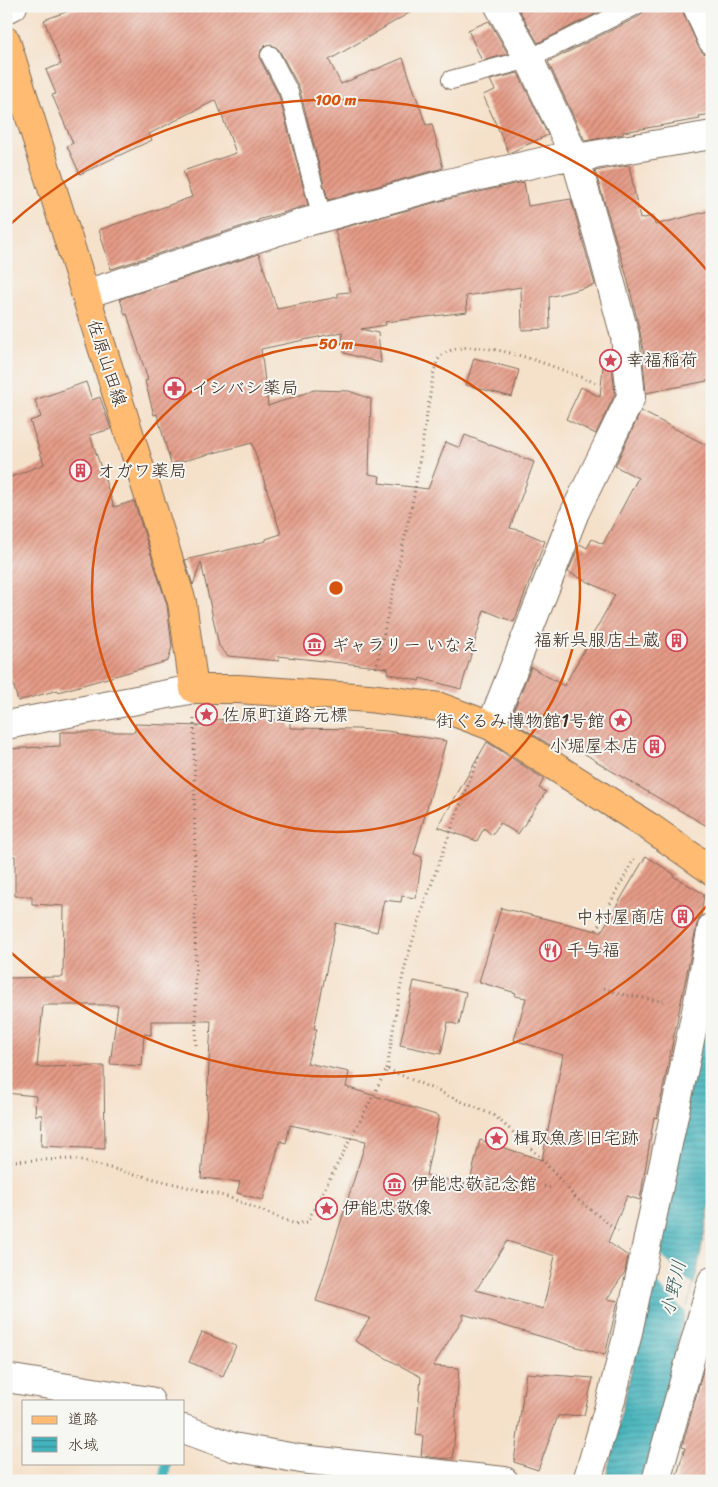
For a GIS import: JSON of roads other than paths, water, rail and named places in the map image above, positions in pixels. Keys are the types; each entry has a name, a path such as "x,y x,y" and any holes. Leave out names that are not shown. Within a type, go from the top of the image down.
{"main road":[{"name":"佐原山田線","path":"9,59 86,294 182,602 194,688"},
{"path":"194,688 238,688 369,698 440,707 491,726 651,828 712,871"}],"street":[{"path":"6,10 13,6"},
{"path":"491,726 575,512 631,397 625,336 575,157 528,59 499,6"},
{"path":"697,6 712,40"},
{"path":"86,294 303,223 444,184 558,158 575,157 712,135"},
{"path":"7,721 194,688"},
{"path":"587,1481 627,1337 697,1007 712,927"},
{"path":"656,1481 712,1281"},
{"path":"6,1378 144,1400"},
{"path":"185,1429 233,1447 301,1459 504,1481"}],"lane":[{"path":"451,80 528,59 635,6"},
{"path":"270,55 289,92 322,218"}],"water":[{"name":"小野川","path":"712,971 712,1194 696,1276 685,1312 645,1481 605,1481 653,1280"}],"waterway":[{"path":"164,1481 166,1464"}],"place":[{"name":"幸福稲荷","path":"610,360"},
{"name":"イシバシ薬局","path":"175,388"},
{"name":"オガワ薬局","path":"81,471"},
{"name":"福新呉服店土蔵","path":"676,640"},
{"name":"ギャラリー いなえ","path":"315,645"},
{"name":"佐原町道路元標","path":"206,715"},
{"name":"街ぐるみ博物館1号館","path":"621,721"},
{"name":"小堀屋本店","path":"655,746"},
{"name":"中村屋商店","path":"682,917"},
{"name":"千与福","path":"550,950"},
{"name":"楫取魚彦旧宅跡","path":"497,1138"},
{"name":"伊能忠敬記念館","path":"395,1184"},
{"name":"伊能忠敬像","path":"326,1208"}]}
